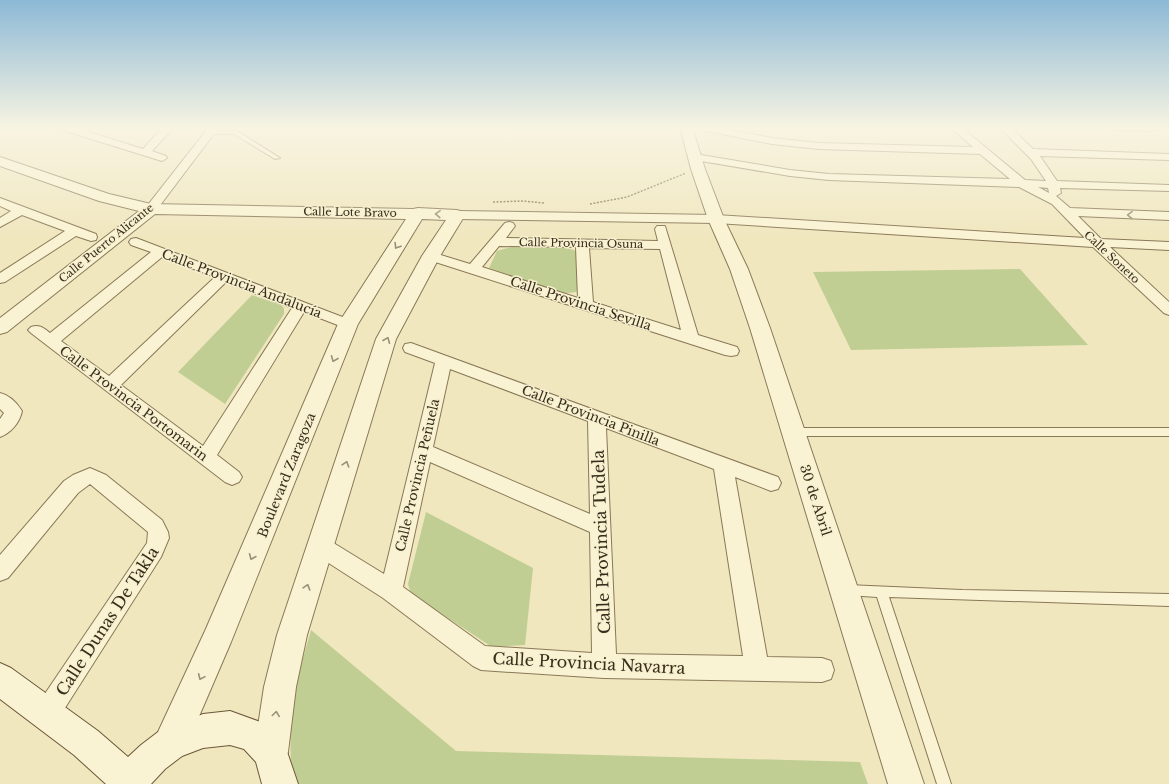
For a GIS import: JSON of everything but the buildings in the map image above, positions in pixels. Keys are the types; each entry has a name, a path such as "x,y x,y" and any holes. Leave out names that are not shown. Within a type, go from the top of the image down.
{"street":[{"name":"Calle Lote Bravo","path":"5,164 104,198 150,209 418,213 458,215"},
{"name":"Calle Puerto Alicante","path":"0,328 150,209 186,164"},
{"name":"30 de Abril","path":"696,164 716,219 739,269 760,328 906,784"},
{"path":"702,164 829,177 1169,188"},
{"path":"998,164 1023,184"},
{"path":"1041,164 1055,185 1056,201"},
{"name":"Calle Soneto","path":"1023,184 1056,201 1097,243 1169,310"},
{"path":"0,202 91,237"},
{"path":"0,223 21,210"},
{"path":"1066,212 1169,216"},
{"name":"Boulevard Zaragoza","path":"170,744 216,642 348,324 418,213"},
{"path":"280,784 271,752 283,672 292,635 386,339 431,256 458,215 716,219 1097,243 1169,246"},
{"path":"473,269 509,226"},
{"path":"661,228 691,338"},
{"path":"0,279 74,231"},
{"name":"Calle Provincia Andalucía","path":"136,242 348,324"},
{"name":"Calle Provincia Osuna","path":"496,242 665,245"},
{"path":"582,243 586,305"},
{"path":"52,340 160,252"},
{"name":"Calle Provincia Sevilla","path":"431,256 731,351"},
{"path":"110,384 224,276"},
{"path":"206,457 301,306"},
{"name":"Calle Provincia Portomarin","path":"36,330 52,340 232,477"},
{"name":"Calle Provincia Pinilla","path":"410,348 771,483"},
{"name":"Calle Provincia Peñuela","path":"391,591 444,360"},
{"path":"0,399 13,411 12,417 0,430"},
{"name":"Calle Provincia Tudela","path":"597,417 604,666"},
{"path":"423,451 599,527"},
{"path":"723,465 758,669"},
{"name":"Calle Dunas De Takla","path":"0,571 71,487 80,480 90,476 99,480 155,526 159,533 159,542 154,550 46,713"},
{"name":"Calle Provincia Navarra","path":"320,546 391,591 481,658 604,666 822,670"},
{"path":"0,679 86,743 128,783 153,757 170,744 203,731 230,728 254,736 271,752"}],"lane":[{"path":"793,432 1169,432"},
{"path":"845,590 1169,600"},
{"path":"881,592 944,784"}],"path":[{"path":"587,205 628,196 695,164"},
{"path":"458,215 488,203 522,201 544,203"}],"green space":[{"path":"511,247 565,248 574,250 576,253 580,286 576,292 561,294 489,268 497,251"},
{"path":"1020,269 1088,345 851,350 813,272"},
{"path":"252,295 281,305 284,308 284,314 225,404 178,372"},
{"path":"426,512 533,568 525,645 492,647 416,597 410,591 408,584"},
{"path":"311,630 456,751 860,762 868,784 291,784 290,704"}]}
